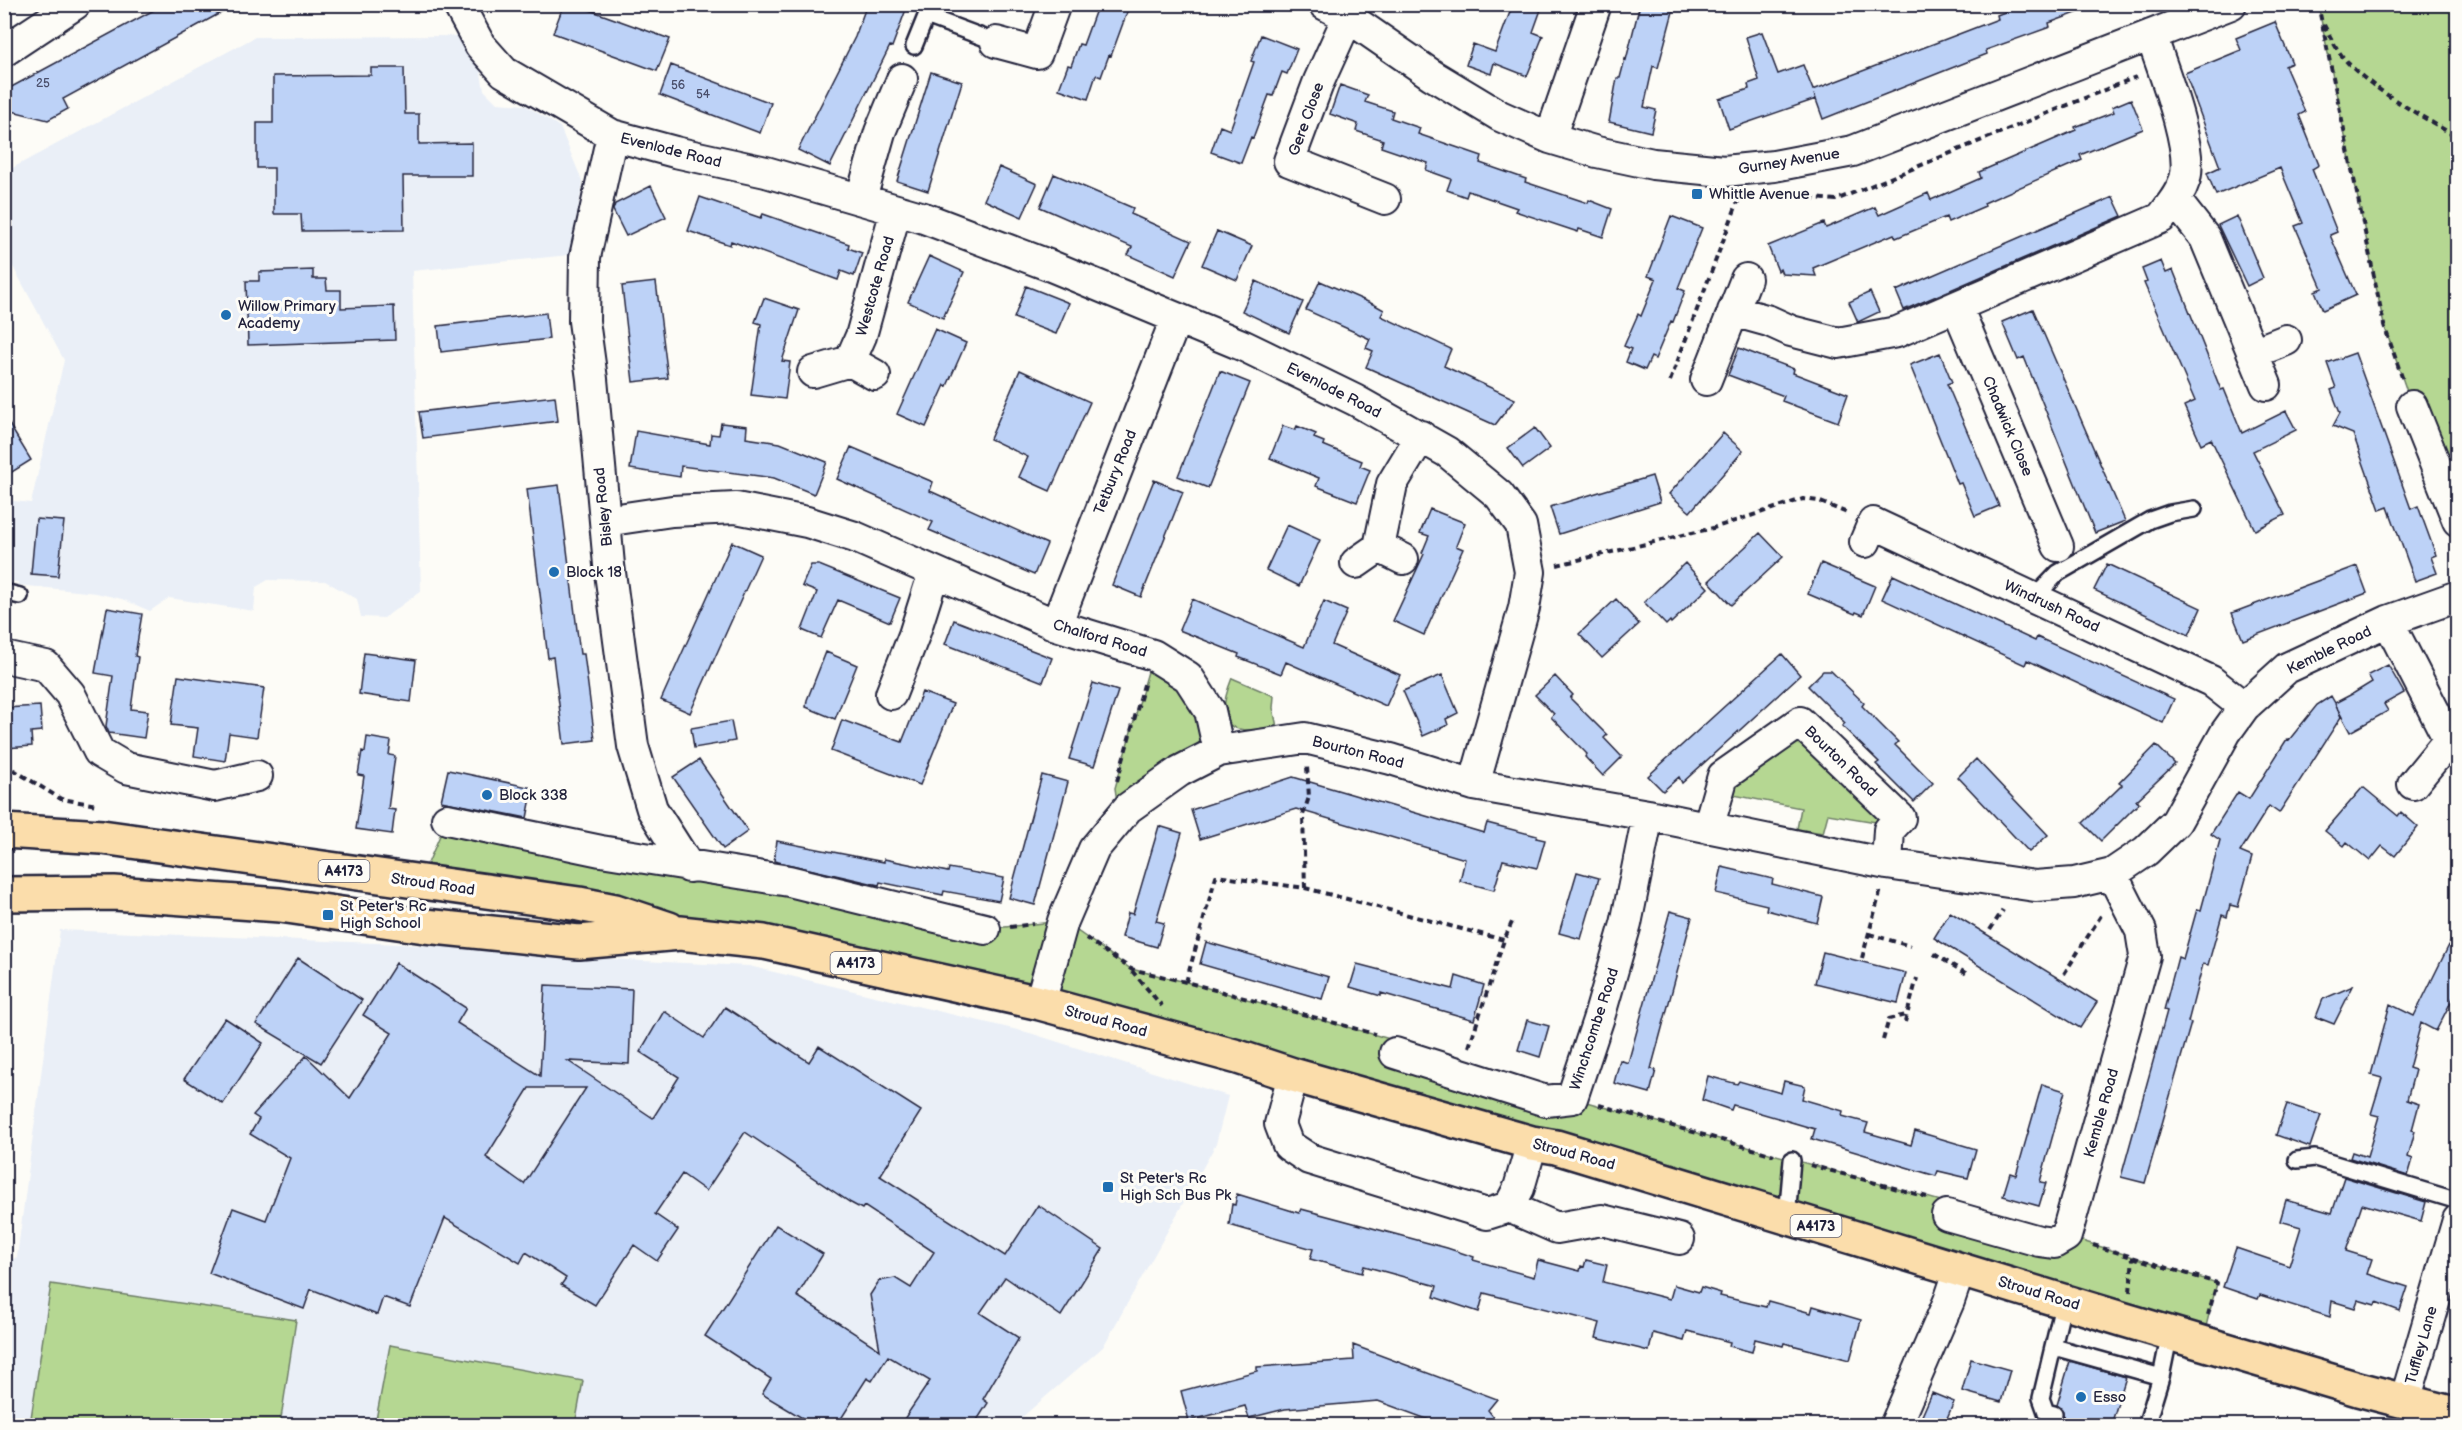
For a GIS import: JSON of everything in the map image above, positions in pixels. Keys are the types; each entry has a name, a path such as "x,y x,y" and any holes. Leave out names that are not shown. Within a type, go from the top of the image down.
{"main road":[{"name":"Stroud Road","path":"4,831 102,837 579,904 615,911 680,933"},
{"name":"Stroud Road","path":"4,894 114,892 268,904 424,926 579,942 680,933 764,942 1040,1004 1238,1057 1293,1075 1556,1148 2170,1333 2457,1415"}],"street":[{"path":"4,51 75,4"},
{"name":"Evenlode Road","path":"458,4 480,45 504,72 612,135 675,152 766,172 924,218 1051,266 1244,346 1355,399 1447,452 1499,495 1521,525 1530,572 1524,608 1474,785"},
{"path":"996,42 1037,53 1054,4"},
{"path":"1550,138 1596,4"},
{"name":"Gurney Avenue","path":"1336,11 1432,75 1500,116 1550,138 1597,152 1653,164 1724,171 1774,166 1853,151 2231,4"},
{"name":"Gere Close","path":"1336,11 1319,81 1289,161 1385,199"},
{"path":"1733,311 1769,321 1791,331 1838,343 1897,332 2161,218 2176,201 2186,177 2185,149 2177,110 2151,35"},
{"path":"876,204 904,86"},
{"name":"Bisley Road","path":"612,135 585,257 584,321 592,379 609,565 633,746 652,809 689,867"},
{"path":"2176,201 2205,238 2266,385"},
{"name":"Westcote Road","path":"850,361 861,336 876,204"},
{"path":"1706,380 1746,279"},
{"name":"Chadwick Close","path":"1957,307 2058,546"},
{"name":"Tetbury Road","path":"1056,625 1176,319"},
{"path":"2253,353 2286,340"},
{"path":"813,372 850,361 875,375"},
{"path":"2412,406 2457,521"},
{"path":"1379,556 1392,484 1420,436"},
{"name":"Chalford Road","path":"605,521 672,511 736,508 807,522 855,537 1056,625 1153,655 1188,677 1210,711 1219,751"},
{"name":"Windrush Road","path":"1869,532 2035,597 2211,681 2244,708"},
{"path":"891,694 914,635 933,572"},
{"name":"Kemble Road","path":"2035,886 2116,880 2176,822 2226,732 2244,708 2287,668 2388,621 2457,596"},
{"path":"2388,621 2453,742 2413,784"},
{"path":"4,657 46,666 70,693 99,752 126,768 215,786 257,776"},
{"name":"Bourton Road","path":"1708,828 1722,776 1800,722 1900,818 1889,830 1887,864"},
{"name":"Bourton Road","path":"1040,1004 1063,921 1094,849 1128,808 1180,771 1219,751 1305,738 1391,759 1474,785 1648,815 1887,864 2035,886"},
{"name":"Winchcombe Road","path":"1391,1045 1546,1101 1572,1098 1600,1014 1626,924 1648,815"},
{"path":"447,819 689,867 789,881 985,929"},
{"name":"Kemble Road","path":"2066,1236 2145,956 2141,931 2116,880"},
{"path":"1293,1075 1280,1124 1288,1145 1309,1159 1486,1214 1509,1207 1557,1228 1602,1220 1679,1239"},
{"path":"1509,1207 1519,1188 1532,1143"},
{"path":"1938,1207 2039,1241 2054,1243 2066,1236"},
{"name":"Tuffley Lane","path":"2404,1401 2457,1220"},
{"path":"1895,1425 1949,1301 1960,1269"}],"lane":[{"path":"914,46 929,10 996,42"},
{"path":"2035,597 2058,573 2150,520 2170,513 2194,509"},
{"path":"4,592 20,596"},
{"path":"2298,1160 2315,1158 2457,1201"},
{"path":"1787,1217 1792,1160"},
{"path":"2054,1414 2046,1412 2041,1398 2064,1300"},
{"path":"2146,1425 2161,1377 2170,1333"},
{"path":"2054,1347 2161,1377"}],"path":[{"path":"2318,4 2384,325 2412,406"},
{"path":"2321,19 2335,46 2349,64 2375,86 2457,138"},
{"path":"1768,196 1836,200 2162,67"},
{"path":"1670,381 1739,200 1746,169"},
{"path":"1739,200 1749,199"},
{"path":"1530,572 1713,528 1803,499 1818,501 1869,532"},
{"path":"1110,830 1107,811 1153,655"},
{"path":"1305,738 1309,797 1303,815 1305,888"},
{"path":"1862,958 1887,864"},
{"path":"1186,982 1216,876 1305,888 1504,940"},
{"path":"2064,974 2116,880"},
{"path":"1468,1049 1504,940 1513,920"},
{"path":"985,929 1063,921 1131,969 1169,1013"},
{"path":"1869,934 1910,946"},
{"path":"1934,954 1967,974"},
{"path":"1131,969 1186,982 1391,1045"},
{"path":"1905,1022 1917,978"},
{"path":"1883,1040 1889,1019 1907,1015"},
{"path":"1572,1098 1792,1160 1938,1207"},
{"path":"2066,1236 2217,1283 2202,1342"}],"shaded area":[{"name":"Willow Primary Academy","path":"458,36 479,62 484,90 497,103 525,105 560,127 583,183 569,255 412,271 421,591 384,618 361,617 357,599 325,581 268,580 256,587 254,611 169,598 150,611 122,599 96,593 18,585 18,582 5,581 5,500 31,503 64,360 5,252 5,172 255,37"},
{"path":"60,930 400,944 749,966 1030,1033 1228,1096 1216,1144 1103,1347 1013,1425 5,1425 4,1263 17,1257"}],"green space":[{"path":"2318,5 2457,5 2457,521 2412,406 2384,325"},
{"path":"1149,668 1193,699 1203,738 1192,750 1118,808 1115,788"},
{"path":"1232,678 1274,696 1273,708 1277,727 1247,730 1229,725 1225,718 1224,708"},
{"path":"1801,726 1895,818 1882,823 1828,814 1823,833 1797,829 1801,808 1734,795 1728,816 1720,814 1728,790"},
{"path":"447,819 985,929 1063,921 1131,969 1186,982 1465,1060 1572,1098 2066,1236 2217,1283 2202,1342 1293,1075 420,882"},
{"path":"51,1284 296,1320 280,1425 30,1425"},
{"path":"390,1345 583,1381 575,1425 375,1425"}],"building":[{"path":"165,4 237,4 63,99 68,109 48,120 4,109 4,91"},
{"path":"564,4 589,4 587,9 670,39 657,71 553,33"},
{"path":"867,4 908,4 892,47 890,46 830,166 798,150 855,37"},
{"path":"1098,4 1130,4 1111,56 1109,55 1101,77 1096,75 1088,99 1059,89 1079,44 1083,45"},
{"path":"1513,4 1543,4 1533,32 1543,36 1527,76 1494,63 1491,74 1466,65 1473,44 1495,52"},
{"path":"1640,4 1675,4 1658,68 1653,66 1644,107 1656,110 1651,132 1609,122 1617,78 1620,78 1626,60"},
{"path":"2025,4 2093,4 2093,7 2049,23 2050,27 1986,50 1987,54 1823,119 1816,99 1729,129 1719,99 1749,89 1748,84 1759,80 1746,37 1762,32 1778,74 1803,65 1813,90 1998,19 1997,15"},
{"path":"2275,22 2292,63 2285,66 2305,112 2299,115 2319,165 2312,169 2337,232 2330,235 2356,295 2323,310 2315,291 2322,288 2295,226 2303,223 2280,168 2216,195 2207,173 2220,167 2185,73 2241,50 2236,38"},
{"path":"1261,35 1297,49 1287,74 1282,72 1273,96 1269,95 1241,163 1211,152 1220,126 1230,130"},
{"path":"671,65 771,103 760,133 660,95"},
{"path":"371,68 404,68 405,114 419,114 419,144 472,143 472,176 403,176 404,230 302,231 301,214 274,214 274,168 257,168 257,123 273,123 273,76 371,75"},
{"path":"931,72 962,82 928,191 897,181"},
{"path":"1340,85 1368,95 1365,102 1393,111 1391,118 1420,128 1418,134 1482,156 1480,163 1526,179 1525,182 1612,209 1603,237 1579,229 1578,232 1515,211 1517,208 1468,191 1466,197 1447,190 1451,179 1426,170 1428,163 1381,147 1383,140 1356,131 1358,124 1330,114"},
{"path":"2131,99 2143,129 2080,155 2082,160 1984,203 1985,206 1948,222 1946,217 1896,238 1894,234 1813,268 1816,276 1782,274 1780,269 1778,271 1768,246 1824,223 1826,228 1875,207 1879,215 1928,193 1931,200 1981,178 1979,172 2076,130 2075,127 2114,112 2112,107"},
{"path":"999,167 1037,184 1022,217 984,200"},
{"path":"1054,174 1133,208 1131,214 1191,241 1175,276 1128,255 1132,247 1040,207"},
{"path":"651,186 666,217 626,236 613,210 615,204"},
{"path":"700,197 761,218 763,214 849,244 848,248 862,253 854,276 841,271 838,280 731,241 730,245 688,231"},
{"path":"2113,197 2122,216 1904,310 1896,291"},
{"path":"1671,216 1702,228 1678,288 1685,291 1673,322 1671,321 1655,359 1651,357 1645,370 1626,362 1631,349 1624,346 1638,314 1641,316 1656,279 1648,276"},
{"path":"2237,216 2263,278 2247,286 2218,225"},
{"path":"1217,231 1252,246 1237,280 1202,265"},
{"path":"929,256 964,272 943,318 908,302"},
{"path":"2161,261 2166,273 2173,270 2221,390 2224,389 2242,433 2286,411 2296,430 2253,451 2285,515 2255,530 2211,439 2201,444 2184,406 2195,401 2144,283 2147,282 2142,269"},
{"path":"313,270 313,279 326,279 327,290 341,290 341,308 394,306 395,340 248,345 246,281 259,281 259,272"},
{"path":"1256,281 1303,302 1289,333 1242,311"},
{"path":"1320,281 1375,305 1384,310 1381,316 1451,349 1444,366 1515,399 1495,425 1366,367 1373,351 1366,348 1370,339 1306,310"},
{"path":"656,282 668,378 633,382 622,286"},
{"path":"1026,286 1069,303 1056,334 1014,318"},
{"path":"1870,292 1879,312 1858,322 1849,302"},
{"path":"764,298 799,310 782,361 790,362 785,399 751,395 761,324 755,322"},
{"path":"2033,309 2125,521 2095,533 2024,357 2018,360 2002,322"},
{"path":"546,313 549,339 441,352 438,326"},
{"path":"935,329 966,343 926,427 897,414"},
{"path":"1739,348 1794,369 1793,373 1848,394 1838,422 1782,401 1784,396 1728,375"},
{"path":"1940,353 1952,382 1947,384 1999,506 1975,516 1961,483 1958,484 1910,365"},
{"path":"2355,353 2411,509 2418,506 2436,555 2431,557 2437,573 2415,581 2388,507 2380,510 2353,434 2333,426 2340,413 2331,390 2336,388 2327,363"},
{"path":"1020,370 1090,402 1050,491 1019,477 1028,457 990,439"},
{"path":"1220,371 1250,383 1208,488 1178,476"},
{"path":"555,396 558,421 423,438 419,412"},
{"path":"4,416 31,460 4,477"},
{"path":"721,423 747,426 746,438 780,443 827,462 814,494 774,478 681,466 680,477 630,469 636,431 710,444 711,434 719,435"},
{"path":"1283,426 1295,430 1297,426 1316,434 1314,438 1324,442 1323,445 1362,461 1360,466 1370,470 1357,502 1316,486 1319,478 1270,458"},
{"path":"1535,428 1550,448 1523,468 1508,448"},
{"path":"1723,433 1743,451 1690,512 1669,494"},
{"path":"851,447 933,482 930,491 1047,544 1034,575 929,530 933,522 837,479"},
{"path":"1652,476 1660,502 1559,534 1550,507"},
{"path":"1154,480 1183,492 1141,597 1112,585"},
{"name":"Block 18","path":"559,485 580,654 584,654 595,740 564,744 553,657 548,658 527,489"},
{"path":"1430,509 1465,523 1456,546 1463,549 1424,635 1393,621 1424,554 1422,553 1429,536 1420,533"},
{"path":"36,519 64,521 58,576 31,574"},
{"path":"1287,525 1320,540 1299,586 1266,570"},
{"path":"1760,533 1783,557 1731,605 1709,581"},
{"path":"732,542 761,555 690,713 661,700"},
{"path":"1685,563 1708,588 1671,623 1670,621 1666,625 1644,602"},
{"path":"1821,563 1875,586 1863,615 1856,612 1855,614 1808,594"},
{"path":"2107,564 2201,608 2189,635 2094,590"},
{"path":"811,565 819,565 900,598 890,622 838,600 821,638 802,630 817,592 802,586"},
{"path":"2357,566 2367,593 2243,640 2232,613"},
{"path":"1893,575 2035,641 2037,637 2174,699 2163,723 2027,660 2025,665 1882,599"},
{"path":"1192,599 1304,647 1324,601 1347,611 1332,645 1400,675 1386,706 1286,662 1281,674 1179,630"},
{"path":"1616,599 1639,624 1602,658 1579,634"},
{"path":"107,608 142,614 135,656 138,657 131,709 148,711 144,738 109,733 106,726 113,676 95,673"},
{"path":"954,620 1052,658 1043,682 945,644"},
{"path":"826,652 857,665 835,719 806,707"},
{"path":"364,653 416,660 411,702 359,694"},
{"path":"1782,654 1800,675 1682,783 1679,777 1663,791 1648,776"},
{"path":"2388,665 2404,693 2384,704 2388,711 2350,732 2335,704 2341,717 2279,813 2269,806 2240,852 2252,857 2238,907 2230,905 2227,917 2222,915 2208,965 2203,964 2188,1022 2191,1023 2145,1183 2121,1177 2167,1011 2164,1010 2178,957 2183,959 2197,909 2201,910 2220,840 2211,834 2238,792 2249,799 2287,739 2289,740 2317,705 2331,696 2335,703 2354,693 2372,682 2368,675"},
{"path":"1823,671 1831,671 1864,703 1862,706 1898,742 1895,745 1933,783 1914,802 1876,764 1879,762 1842,726 1845,723 1808,686"},
{"path":"1442,675 1458,713 1446,719 1448,725 1423,736 1403,691"},
{"path":"178,676 264,688 257,737 229,733 225,761 194,756 198,728 171,725"},
{"path":"1555,676 1573,695 1570,698 1607,735 1604,738 1622,757 1603,776 1585,757 1587,754 1551,717 1554,714 1535,695"},
{"path":"1093,683 1118,691 1094,766 1069,759"},
{"path":"922,692 953,704 920,785 831,751 842,720 902,742"},
{"path":"40,706 42,731 31,732 32,746 6,748 4,708"},
{"path":"731,721 735,741 694,748 691,728"},
{"path":"367,737 391,741 389,755 395,756 388,809 395,810 392,834 356,829 364,776 358,775"},
{"path":"2156,745 2175,764 2136,801 2139,803 2101,841 2083,823 2122,785 2119,783"},
{"path":"1976,759 2048,835 2029,852 1958,777"},
{"path":"699,760 748,831 723,849 673,777"},
{"name":"Block 338","path":"448,770 533,788 527,818 441,801"},
{"path":"1042,775 1068,782 1035,905 1009,898"},
{"path":"1293,777 1484,833 1487,823 1537,836 1536,838 1545,840 1537,868 1503,860 1494,890 1460,881 1465,859 1296,809 1200,839 1191,810"},
{"path":"2363,787 2398,816 2401,812 2418,827 2395,856 2382,846 2370,861 2347,842 2344,846 2325,831"},
{"path":"1159,826 1182,833 1156,921 1164,923 1157,947 1122,937 1128,913 1133,914"},
{"path":"777,841 884,862 884,859 948,872 949,868 1004,878 999,901 944,891 943,895 880,882 879,885 774,861"},
{"path":"1722,867 1773,879 1772,884 1823,897 1817,923 1766,910 1767,905 1716,893"},
{"path":"1577,872 1599,878 1581,939 1559,933"},
{"path":"1670,911 1692,917 1651,1069 1656,1070 1650,1093 1614,1083 1620,1060 1628,1063"},
{"path":"1950,912 2097,1002 2080,1028 1934,938"},
{"path":"2457,929 2457,990 2436,1031 2421,1023 2409,1068 2415,1070 2407,1100 2419,1104 2412,1130 2415,1131 2408,1157 2413,1159 2408,1176 2350,1158 2352,1152 2367,1157 2379,1116 2371,1114 2382,1078 2371,1075 2390,1004 2414,1016"},
{"path":"1206,942 1329,977 1322,999 1200,964"},
{"path":"1823,952 1906,973 1898,1003 1815,983"},
{"path":"298,958 362,1000 321,1063 256,1024"},
{"path":"396,963 466,1008 457,1023 540,1076 545,985 632,989 629,1064 568,1061 653,1118 679,1077 640,1052 664,1011 704,1038 725,1007 809,1062 819,1046 921,1111 880,1176 1005,1256 1038,1205 1103,1249 1061,1316 1005,1277 980,1313 1019,1338 983,1399 988,1403 974,1425 900,1425 930,1381 888,1356 872,1381 867,1378 837,1425 814,1425 762,1394 771,1379 705,1336 776,1225 823,1254 797,1296 880,1350 870,1295 879,1281 895,1278 911,1288 934,1252 864,1206 862,1209 851,1203 745,1132 706,1191 682,1174 655,1214 678,1230 657,1261 634,1245 595,1305 561,1285 566,1278 526,1252 520,1263 445,1218 410,1307 383,1297 377,1315 311,1289 304,1309 209,1273 233,1208 266,1220 290,1158 250,1134 259,1119 253,1115 306,1056 350,1098 392,1033 363,1015","holes":["529,1088 586,1088 524,1184 486,1157"]},
{"path":"1357,964 1453,989 1456,976 1484,985 1474,1020 1381,993 1381,996 1350,987"},
{"path":"2353,986 2334,1024 2316,1017 2323,999"},
{"path":"225,1018 263,1043 223,1104 184,1079"},
{"path":"1527,1020 1549,1026 1540,1057 1518,1050"},
{"path":"1708,1076 1737,1084 1739,1081 1781,1093 1784,1081 1805,1086 1802,1099 1843,1111 1842,1116 1868,1123 1865,1132 1911,1145 1915,1131 1976,1149 1968,1178 1938,1171 1936,1176 1812,1139 1815,1129 1733,1105 1731,1110 1702,1100"},
{"path":"2042,1084 2065,1091 2040,1182 2046,1183 2039,1206 2003,1196 2010,1173 2016,1175"},
{"path":"2287,1104 2321,1115 2310,1147 2276,1135"},
{"path":"2344,1177 2426,1202 2421,1221 2362,1204 2346,1251 2372,1259 2367,1274 2408,1287 2400,1311 2376,1302 2375,1305 2358,1300 2355,1308 2332,1301 2330,1317 2260,1295 2258,1299 2223,1287 2236,1248 2289,1266 2301,1227 2280,1221 2286,1200 2332,1213"},
{"path":"1237,1194 1299,1213 1301,1209 1447,1248 1474,1257 1473,1260 1534,1277 1538,1260 1580,1271 1586,1260 1607,1265 1603,1282 1670,1299 1674,1285 1699,1292 1701,1287 1721,1293 1720,1296 1766,1307 1768,1301 1811,1313 1813,1306 1861,1320 1850,1360 1784,1343 1783,1346 1755,1339 1752,1352 1729,1346 1730,1342 1687,1331 1684,1341 1653,1333 1649,1351 1596,1338 1600,1323 1484,1293 1479,1312 1434,1297 1437,1286 1364,1266 1362,1273 1310,1259 1313,1249 1229,1225 1232,1204 1235,1205"},
{"path":"1353,1345 1497,1399 1488,1410 1500,1425 1443,1425 1378,1401 1285,1409 1249,1418 1245,1406 1189,1421 1181,1391 1257,1371 1257,1367 1354,1360"},
{"path":"1971,1359 2010,1370 2001,1402 1962,1391"},
{"path":"2070,1361 2126,1377 2111,1425 2051,1425 2061,1421 2063,1417 2063,1411 2057,1405"},
{"path":"1932,1393 1954,1402 1944,1425 1918,1425"}],"place":[{"name":"Whittle Avenue","path":"1697,194"},
{"name":"Willow Primary Academy","path":"226,315"},
{"name":"Block 18","path":"554,572"},
{"name":"Block 338","path":"487,795"},
{"name":"St Peter's Rc High School","path":"328,915"},
{"name":"St Peter's Rc High Sch Bus Pk","path":"1108,1187"},
{"name":"Esso","path":"2081,1397"}]}
